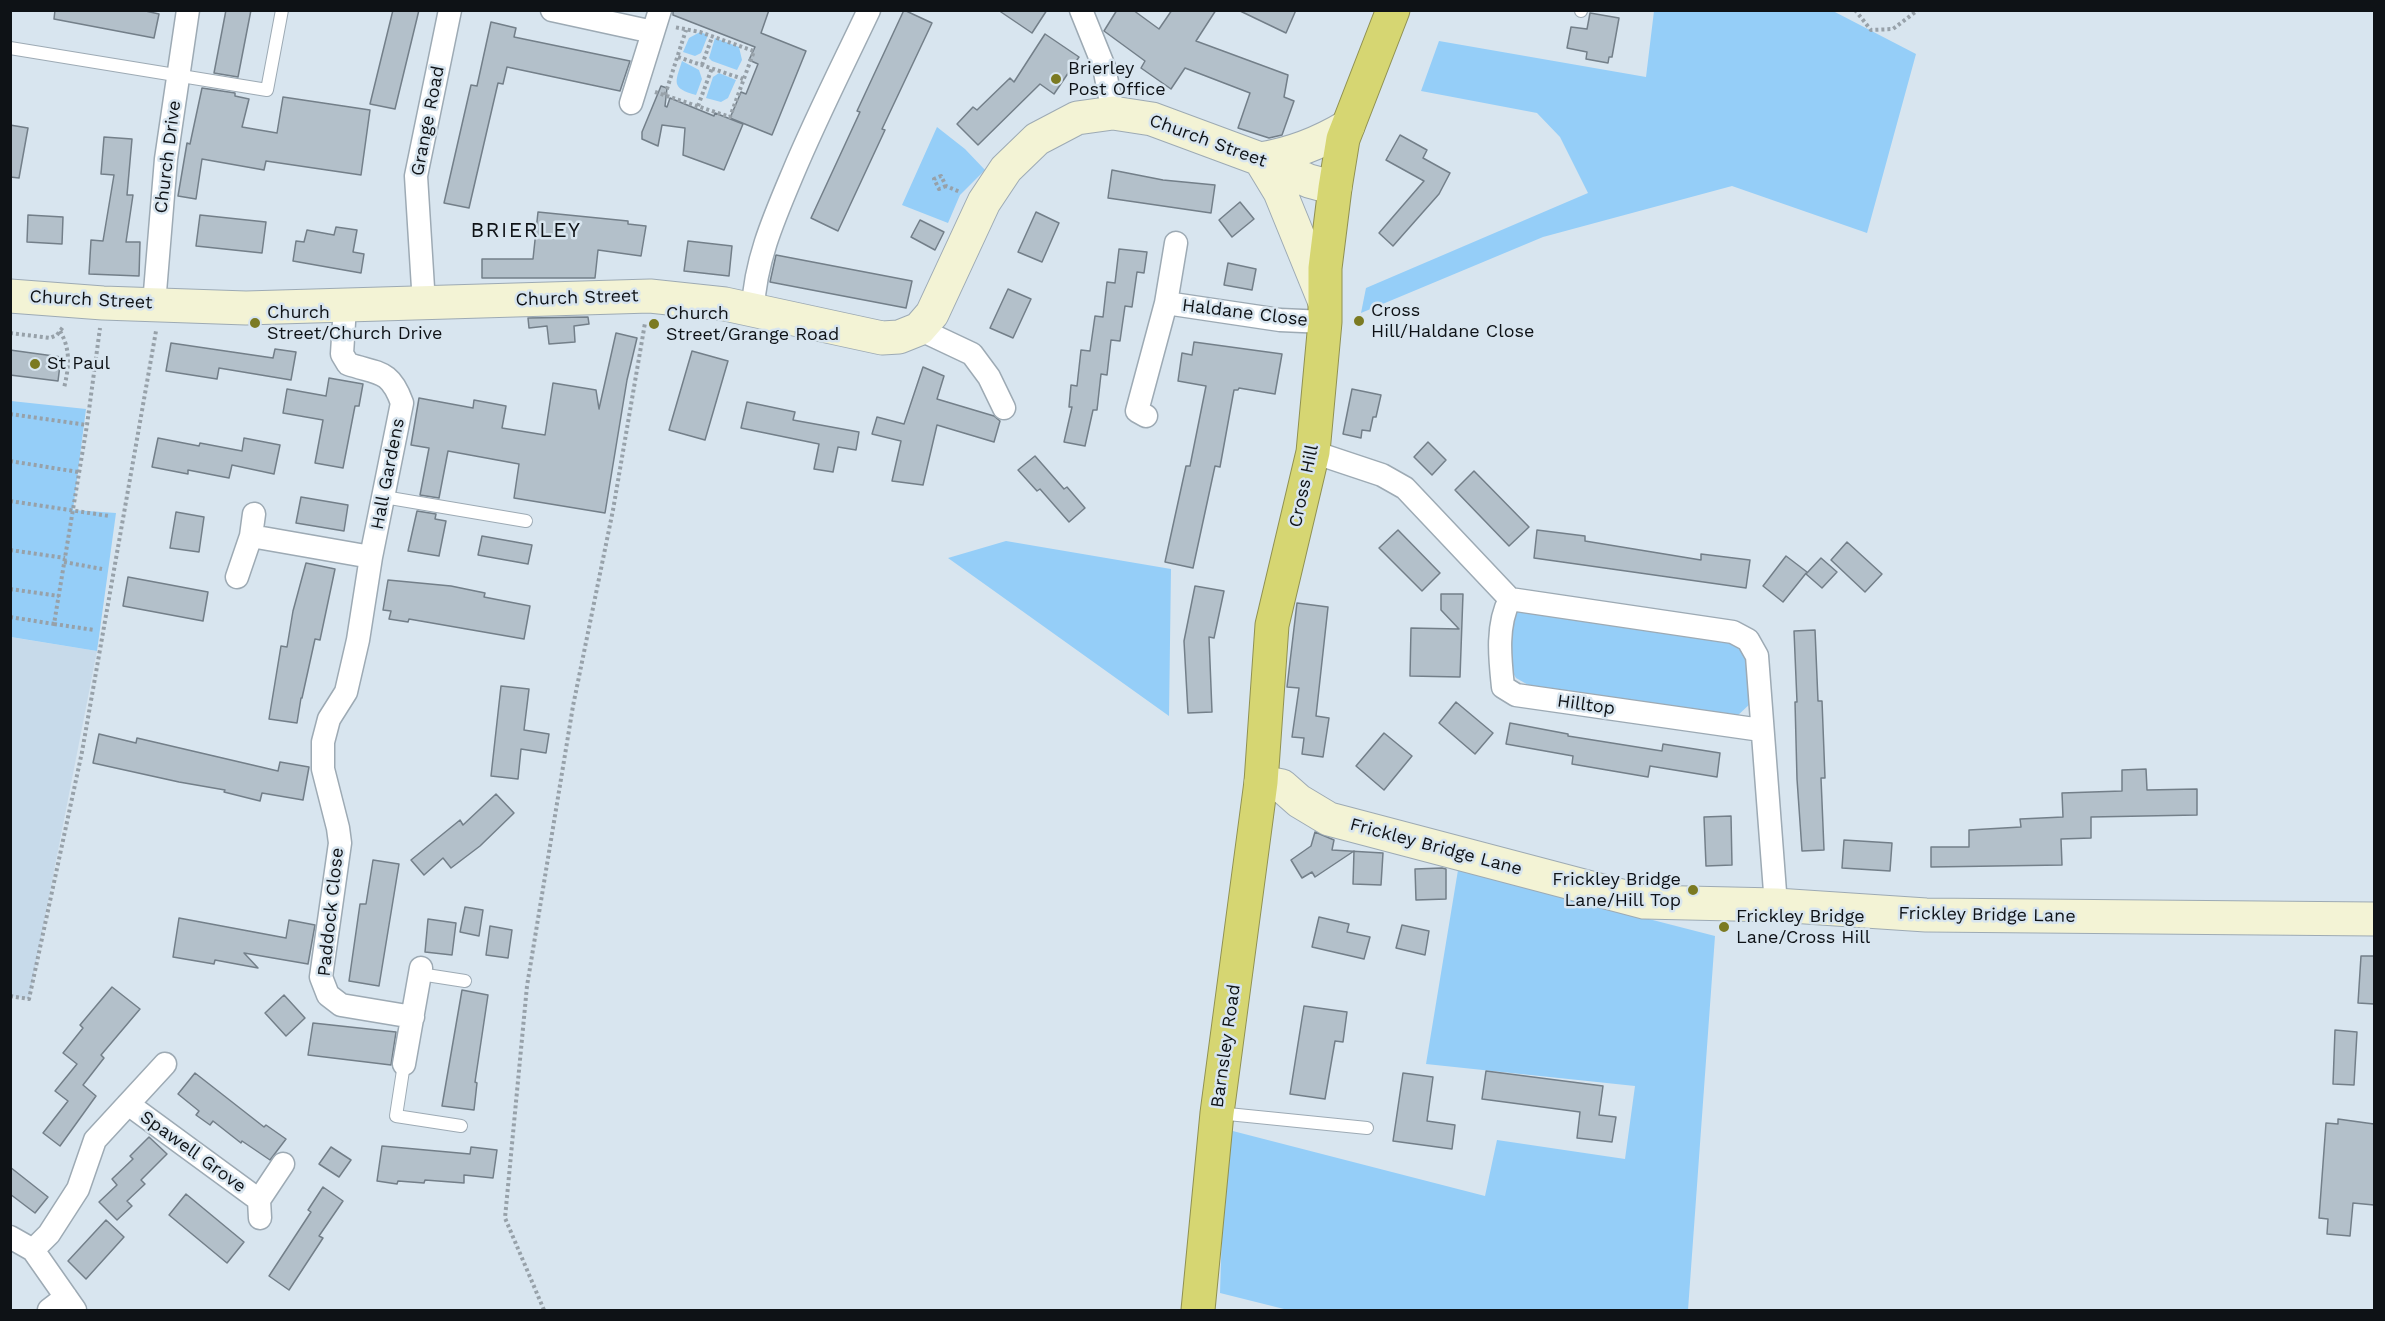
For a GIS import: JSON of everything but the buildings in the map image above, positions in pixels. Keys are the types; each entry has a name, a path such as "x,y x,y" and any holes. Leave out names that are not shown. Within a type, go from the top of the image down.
{"highway":[{"path":"1335,188 1343,139 1393,10"},
{"name":"Cross Hill","path":"1261,782 1272,624 1313,452 1324,311 1325,268 1335,188"},
{"name":"Barnsley Road","path":"1198,1311 1217,1113 1261,782"}],"street":[{"name":"Church Drive","path":"157,304 166,159 189,10"},
{"name":"Grange Road","path":"424,304 416,176 450,10"},
{"path":"552,10 657,21 633,94"},
{"path":"753,309 756,275 777,210 808,137 869,10"},
{"path":"1081,10 1104,67 1113,113"},
{"name":"Church Street","path":"10,296 103,303 246,308 650,296 753,309 882,338 899,337 919,329 932,314 984,202 1006,169 1037,139 1077,118 1113,113 1152,119 1260,159 1309,181 1335,188"},
{"path":"1324,311 1280,192 1260,159 1281,156 1323,141 1348,126"},
{"name":"Haldane Close","path":"1146,416 1137,411 1166,303 1176,243"},
{"name":"Haldane Close","path":"1166,303 1280,320 1324,311"},
{"name":"Hall Gardens","path":"345,306 342,354 348,364 384,374 396,387 402,403 371,557 358,640"},
{"path":"919,329 972,354 989,377 1004,408"},
{"path":"1313,452 1382,475 1406,488 1509,599 1732,632 1748,640 1757,656 1776,905"},
{"path":"237,577 252,525 371,557"},
{"name":"Hilltop","path":"1509,599 1502,614 1501,667 1503,687 1516,695 1761,730"},
{"name":"Paddock Close","path":"358,640 346,692 329,719 323,742 323,769 340,843 321,977 328,995 341,1005 413,1017"},
{"name":"Frickley Bridge Lane","path":"1261,782 1282,786 1299,801 1329,819 1644,902 1776,905 1926,915 2374,919"},
{"path":"404,1064 420,971"},
{"name":"Spawell Grove","path":"33,1250 49,1234 78,1189 95,1140 165,1064"},
{"name":"Spawell Grove","path":"128,1104 259,1209 283,1164"},
{"path":"10,1238 33,1250 63,1306"}],"lane":[{"path":"10,48 267,90 282,10"},
{"path":"384,497 526,521"},
{"path":"420,971 465,981"},
{"path":"404,1064 396,1116 461,1126"},
{"path":"1217,1113 1367,1128"}],"path":[{"path":"1855,10 1871,30 1893,29 1918,10"},
{"path":"633,94 665,95 730,117 754,51 657,21"},
{"path":"665,95 686,30"},
{"path":"702,65 712,37"},
{"path":"678,57 743,79"},
{"path":"698,106 712,68"},
{"path":"946,186 964,194"},
{"path":"544,1311 505,1218 529,974 573,706 613,510 650,296"},
{"path":"54,624 87,425 103,303"},
{"path":"10,996 28,999 80,763 157,304"},
{"path":"60,331 66,341 69,355 64,388"},
{"path":"10,414 87,425"},
{"path":"10,461 78,472"},
{"path":"10,501 109,516"},
{"path":"10,550 102,568"},
{"path":"10,589 59,596"},
{"path":"10,617 94,630"}],"shaded area":[{"path":"1654,11 1833,11 1916,54 1867,233 1732,186 1543,237 1361,313 1366,288 1588,193 1560,137 1537,113 1421,91 1439,41 1646,77"},
{"path":"700,32 708,35 701,53 695,56 683,52 689,38"},
{"path":"715,38 739,47 742,60 737,70 709,58"},
{"path":"682,61 699,70 702,79 696,95 682,90 677,84"},
{"path":"719,73 736,80 728,98 721,102 706,98 713,77"},
{"path":"937,127 965,149 985,170 960,195 948,223 902,205"},
{"path":"11,401 86,409 73,510 116,513 97,651 11,637"},
{"path":"1006,541 1171,569 1169,716 948,558"},
{"path":"1527,607 1721,639 1737,645 1745,653 1751,703 1736,717 1530,686 1516,678 1510,668 1511,621 1517,612"},
{"path":"10,637 97,651 29,999 11,996"},
{"path":"1458,870 1715,936 1688,1310 1288,1310 1220,1293 1225,1129 1485,1196 1497,1140 1625,1159 1635,1086 1426,1064"}],"place":[{"name":"Brierley Post Office","path":"1056,79"},
{"name":"Cross Hill/Haldane Close","path":"1359,321"},
{"name":"Church Street/Church Drive","path":"255,323"},
{"name":"Church Street/Grange Road","path":"654,324"},
{"name":"St Paul","path":"35,364"},
{"name":"Frickley Bridge Lane/Hill Top","path":"1693,890"},
{"name":"Frickley Bridge Lane/Cross Hill","path":"1724,927"}],"district":[{"name":"BRIERLEY","path":"526,231"}]}
